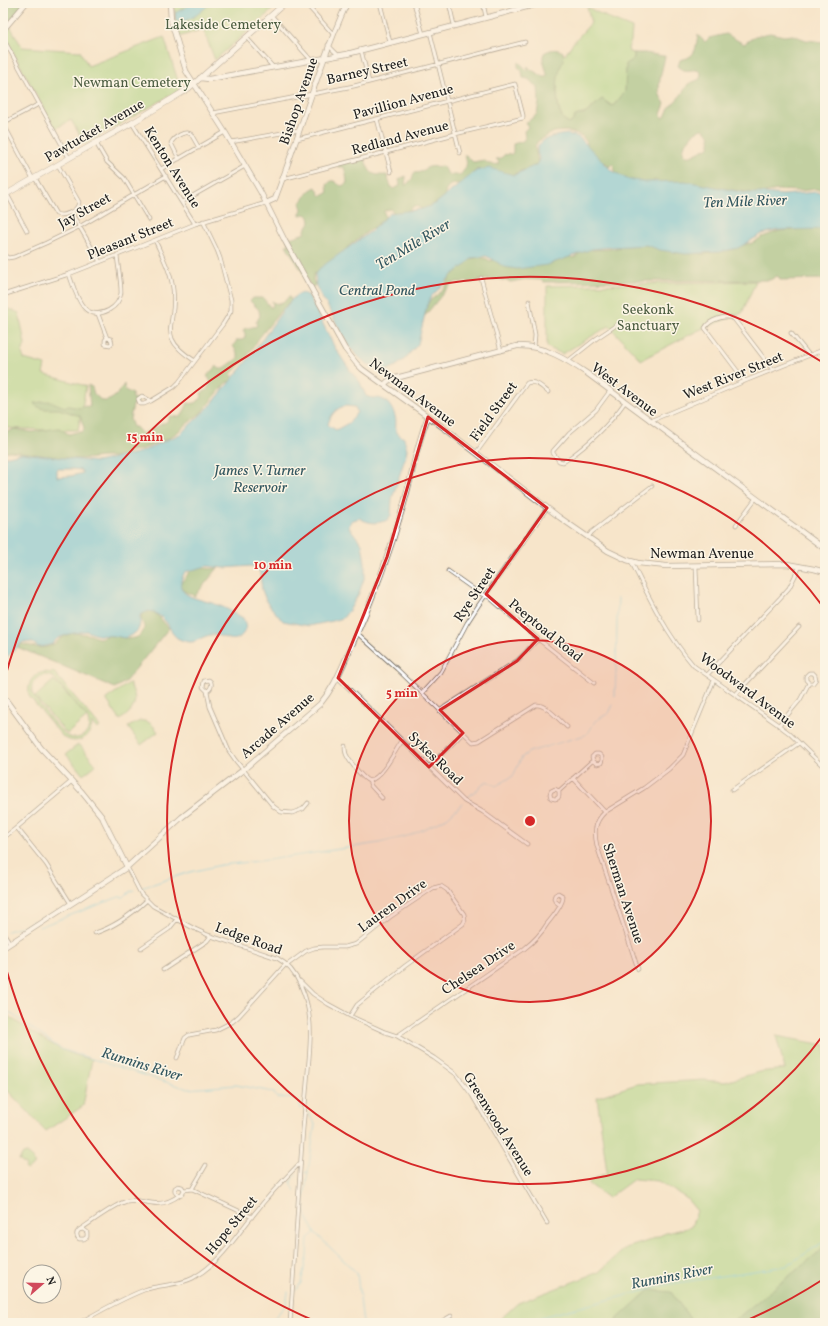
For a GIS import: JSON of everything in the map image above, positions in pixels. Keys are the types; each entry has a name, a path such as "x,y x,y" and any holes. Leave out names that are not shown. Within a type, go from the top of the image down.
{"main road":[{"path":"3,30 26,3"},
{"name":"Newman Avenue","path":"170,3 171,21 186,71 195,83 245,166 350,357 359,366 547,508 608,551 631,561 645,564 666,566 784,564 825,572"},
{"name":"Pawtucket Avenue","path":"5,195 96,142 132,123 184,91 195,83 284,3"},
{"name":"Bishop Avenue","path":"266,203 275,199 297,139 328,45 347,3"},
{"path":"200,78 209,79 338,56 542,3"},
{"name":"West Avenue","path":"384,386 388,381 396,378 517,346 534,347 555,354 568,361 610,391 825,549"},
{"name":"Arcade Avenue","path":"3,948 127,867 182,817 243,770 320,704 329,693 338,678 378,581 403,507 428,417"},
{"name":"Ledge Road","path":"3,696 42,748 102,817 127,867"}],"street":[{"path":"305,3 333,34"},
{"path":"380,3 390,42"},
{"path":"414,3 423,34"},
{"path":"449,3 454,26"},
{"path":"483,3 486,17"},
{"path":"517,3 519,8"},
{"path":"271,15 311,60"},
{"path":"430,32 460,153"},
{"path":"246,37 273,67"},
{"path":"3,38 69,158"},
{"name":"Barney Street","path":"213,113 369,82 524,42"},
{"path":"328,45 338,56"},
{"path":"360,50 369,82"},
{"name":"Pavillion Avenue","path":"297,139 446,100 515,84 523,116"},
{"path":"39,104 3,124 56,214 63,215 78,207 79,202 58,165"},
{"name":"Redland Avenue","path":"283,179 455,134 523,118 523,116"},
{"path":"377,119 391,172"},
{"name":"Kenton Avenue","path":"132,123 195,224"},
{"path":"231,142 300,130"},
{"path":"179,159 171,143 173,139 185,132 189,132 191,134 199,148"},
{"path":"162,169 225,132"},
{"path":"96,142 107,162 122,176 148,220"},
{"path":"182,202 245,166"},
{"name":"Jay Street","path":"3,254 10,258 17,257 79,226 166,176"},
{"path":"5,195 27,231"},
{"name":"Pleasant Street","path":"3,295 69,274 203,221 266,203"},
{"path":"71,212 100,262"},
{"path":"151,401 174,387 231,311 231,300 218,250 203,221"},
{"path":"155,240 171,279 173,290 174,306 170,327 171,337 181,351 195,361"},
{"path":"69,274 80,303 90,312 98,314 113,308 117,304 121,294 116,255"},
{"path":"481,278 501,351"},
{"path":"529,301 535,336 534,347"},
{"path":"98,314 107,338"},
{"path":"745,381 705,328 709,323 722,318 732,318 737,322 773,370"},
{"path":"568,361 597,338 618,324"},
{"path":"791,332 809,355"},
{"name":"West River Street","path":"650,421 825,349"},
{"name":"Field Street","path":"476,453 527,383 535,382 548,392"},
{"path":"610,391 596,410 569,433 553,451 552,453 559,461 563,462 585,445 609,423 625,402"},
{"path":"588,537 592,532 652,486"},
{"path":"736,525 756,498"},
{"name":"Rye Street","path":"422,693 441,672 467,622 547,508"},
{"name":"Woodward Avenue","path":"631,561 670,634 694,666 779,725 799,742 825,768"},
{"path":"696,566 698,620"},
{"path":"707,675 789,588 800,566"},
{"name":"Peeptoad Road","path":"448,571 479,593 489,597 538,639 594,683"},
{"path":"736,694 799,627"},
{"path":"357,633 471,741 479,741 536,705 546,708 567,727"},
{"path":"440,711 517,661 538,639"},
{"name":"Sykes Road","path":"338,678 464,801 483,812 527,844"},
{"path":"573,778 605,812 644,788 669,769 683,755 714,680"},
{"path":"779,725 802,698 809,683"},
{"path":"207,691 210,707 229,751 273,806 281,812 292,813 303,809 308,803"},
{"path":"429,767 463,733"},
{"path":"369,781 386,766 402,741"},
{"path":"732,790 799,742"},
{"path":"345,746 347,757 382,798"},
{"path":"559,791 593,761"},
{"path":"3,838 17,828 72,781"},
{"name":"Sherman Avenue","path":"605,812 597,822 595,836 638,969"},
{"path":"17,828 46,864 71,904"},
{"name":"Ledge Road","path":"127,867 141,894 153,906 211,936 271,955 286,964 300,984 310,1024 311,1043 290,1323"},
{"name":"Lauren Drive","path":"286,964 306,951 314,948 345,947 356,944 390,917 433,888 439,886 445,888 464,914 465,918 463,924 408,963 358,1005 350,1016"},
{"path":"95,934 127,917 147,900"},
{"name":"Chelsea Drive","path":"397,1036 524,949 542,932 560,905"},
{"path":"141,948 169,929 175,923 176,919"},
{"path":"3,932 10,943"},
{"path":"163,970 207,941 211,936"},
{"path":"176,1058 186,1037 224,1027 239,1016 286,964"},
{"name":"Greenwood Avenue","path":"297,978 313,994 328,1004 350,1016 397,1036 434,1058 456,1074 472,1095 548,1223"},
{"path":"305,1000 313,994"},
{"name":"Hope Street","path":"79,1323 109,1306 143,1290 185,1281 194,1277 221,1255 252,1217 301,1162"},
{"path":"192,1189 206,1165"},
{"path":"181,1194 175,1192 175,1188 180,1186 184,1190"},
{"path":"90,1223 87,1228 87,1237 84,1239 79,1239 77,1235 79,1230 90,1223 124,1202 136,1200 153,1204 162,1203 172,1200 184,1190 192,1189 252,1217"},
{"path":"79,1230 84,1230 87,1234"},
{"path":"439,1323 451,1316"}],"highlighted area":[{"path":"428,417 547,508 486,594 538,639 517,661 440,710 463,733 429,767 338,678 387,557"}],"green space":[{"path":"3,3 25,3 3,30"},
{"name":"Lakeside Cemetery","path":"174,3 280,3 215,60 203,29 179,37 175,23"},
{"path":"587,7 612,20 632,28 631,41 628,48 629,52 634,53 634,59 630,62 625,92 614,105 612,106 602,99 586,113 575,116 573,121 569,124 562,117 560,111 557,93 557,75 563,53 565,55 572,44 591,23"},
{"name":"Newman Cemetery","path":"10,26 22,47 80,51 88,66 164,37 180,87 178,91 85,144 71,120 55,129 3,34"},
{"path":"770,33 784,36 793,35 806,40 825,42 825,191 816,189 799,191 778,190 753,193 655,180 645,186 617,176 613,164 609,167 606,163 600,161 588,147 582,136 566,131 554,132 538,141 535,146 538,164 535,169 529,171 523,170 512,175 477,169 470,178 462,184 455,184 447,187 445,197 423,211 419,207 414,206 405,213 394,214 392,210 389,209 384,211 384,219 350,245 319,272 314,274 313,279 315,285 312,288 286,245 290,245 287,239 305,233 305,230 310,222 309,217 306,214 300,215 302,209 300,203 308,193 316,187 322,196 328,193 327,185 329,182 334,181 342,186 347,183 344,167 338,167 338,164 364,157 369,170 377,175 387,175 393,189 400,186 399,179 406,176 406,185 412,179 414,173 421,172 429,167 442,166 449,175 460,175 466,166 464,155 466,155 473,162 484,160 489,164 498,164 499,162 496,159 500,159 505,154 507,155 509,153 511,155 513,152 513,144 523,141 525,138 524,131 528,127 526,123 537,114 539,102 538,87 528,79 523,78 522,71 518,67 519,62 527,70 529,70 527,67 528,66 530,69 544,77 547,77 543,62 544,53 554,50 563,52 564,61 559,71 557,95 559,110 564,120 569,124 573,121 575,116 586,113 602,99 612,106 614,105 625,92 626,64 634,59 634,53 665,56 659,86 660,95 665,104 661,114 662,118 665,117 669,108 681,95 688,84 700,79 701,73 698,71 684,70 678,66 680,60 688,58 694,53 698,35 705,42 709,38 726,34 744,44 755,36","holes":["702,129 705,130 710,136 709,147 691,156 684,154 683,151 685,144 695,132"]},
{"path":"818,228 825,229 825,279 780,280 777,276 770,280 544,282 541,280 525,279 511,282 498,279 488,279 474,282 456,282 449,286 424,317 428,303 442,291 454,271 459,270 472,258 480,257 490,261 496,259 568,255 574,258 587,247 593,250 641,244 647,244 676,253 705,254 752,243 762,237 779,231"},
{"name":"Seekonk Sanctuary","path":"756,281 742,313 699,330 641,360 609,326 562,354 547,347 547,286"},
{"path":"289,296 291,300 259,338 247,357 232,373 231,376 233,379 231,382 225,384 201,413 169,438 140,450 130,451 121,458 105,457 78,459 10,451 3,452 3,433 15,429 32,432 59,428 69,434 83,432 84,428 80,416 59,409 44,409 36,406 34,403 49,401 65,407 90,407 88,385 92,387 94,394 102,401 106,401 115,396 124,384 124,388 132,393 133,399 138,399 138,403 133,405 130,419 133,427 136,427 142,434 168,421 170,416 179,417 183,414 188,403 194,403 202,397 201,393 206,391 211,383 207,376 216,366 223,369 238,358 238,354 233,346 237,340 242,340 245,338 244,329 257,326 256,322 260,316 259,310 250,301 253,298 263,298 270,307 272,307 272,301 277,304 285,301"},
{"path":"7,308 19,313 25,344 22,353 24,359 45,365 43,374 86,386 78,430 8,428 3,430 3,315"},
{"path":"194,567 212,569 218,568 195,596 184,591 180,584"},
{"path":"148,609 156,614 169,628 125,682 115,688 17,647 22,644 41,648 49,646 72,633 91,635 98,638 108,635 125,638 138,637 144,629 141,618 142,613"},
{"path":"53,671 100,727 97,729 92,723 89,734 81,740 72,741 62,736 29,696 29,686 33,677 41,673 52,673","holes":["46,675 53,677 87,717 89,728 85,734 75,738 67,736 54,723 33,695 32,685 39,677"]},
{"path":"54,680 87,717 67,734 35,697"},
{"path":"129,683 134,694 134,704 130,712 120,720 106,699"},
{"path":"140,721 146,721 158,732 141,745 128,727"},
{"path":"79,744 96,765 83,775 66,754"},
{"path":"3,1013 57,1047 92,1059 83,1106 46,1131 8,1091 3,1095"},
{"path":"776,1036 825,1045 825,1245 801,1270 734,1323 496,1323 518,1303 599,1272 626,1248 666,1233 691,1227 697,1211 686,1198 658,1181 634,1179 608,1198 588,1183 607,1172 597,1097 637,1084 704,1080 725,1082 759,1072 785,1069"},
{"path":"27,1153 33,1158 35,1164 27,1170 25,1168 26,1166 19,1160 23,1154"},
{"path":"825,1247 825,1323 731,1323"},
{"path":"649,1290 671,1292 693,1323 613,1323"}],"water":[{"path":"193,3 211,3 191,18 176,21 175,13"},
{"name":"Central Pond","path":"568,134 579,137 611,170 627,179 645,182 685,181 746,193 783,195 817,192 825,195 825,229 778,230 762,234 738,248 720,252 686,254 660,250 646,245 592,249 547,265 517,269 504,267 486,256 472,258 452,275 431,297 427,305 418,344 403,361 386,371 369,365 362,360 350,348 316,286 315,274 320,268 370,232 390,213 422,209 435,204 476,171 489,168 514,175 536,165 539,160 537,151 538,146 541,143 550,138"},
{"name":"James V. Turner Reservoir","path":"301,293 309,296 335,348 360,382 366,396 382,399 390,406 396,420 396,431 404,438 407,449 392,499 391,515 388,520 373,523 359,518 351,521 349,527 362,544 365,562 365,576 359,593 343,618 309,626 283,621 267,603 262,590 260,573 257,568 251,566 224,568 207,566 185,572 181,580 183,592 194,598 222,607 243,618 245,630 237,639 228,639 211,635 193,642 185,641 175,636 168,624 162,618 149,611 140,615 138,630 124,638 97,635 86,631 69,634 58,638 52,644 46,646 38,647 33,643 23,642 7,657 3,658 3,457 22,453 97,462 141,452 180,434 211,405 250,357 283,310 295,296","holes":["346,406 355,407 357,412 350,422 336,430 328,425 334,412","57,469 81,470 83,473 57,477"]}],"waterway":[{"path":"615,696 618,598"},
{"path":"466,799 487,781 496,786 513,776 522,757 529,752 585,735 589,732 595,721 609,713 613,705"},
{"path":"141,888 190,872 221,865 268,860 379,843 411,835 447,818 462,804"},
{"path":"39,927 119,897 124,897 129,892 134,890"},
{"path":"7,931 27,925 32,921 35,923"},
{"name":"Runnins River","path":"3,1008 61,1049 188,1089 236,1085 273,1092 277,1098 296,1099 300,1104 301,1109"},
{"name":"Runnins River","path":"308,1113 315,1124 304,1199 305,1210 308,1220 315,1233 357,1273 363,1323"},
{"name":"Runnins River","path":"303,1173 308,1172"},
{"name":"Runnins River","path":"295,1191 291,1182 297,1174"},
{"path":"296,1290 301,1283 307,1256 308,1238 315,1233"},
{"name":"Runnins River","path":"518,1323 670,1284 786,1266 825,1241"},
{"path":"267,1323 286,1305 288,1292"}],"water label":[{"name":"Ten Mile River","path":"745,201"},
{"name":"Ten Mile River","path":"413,244"}]}
